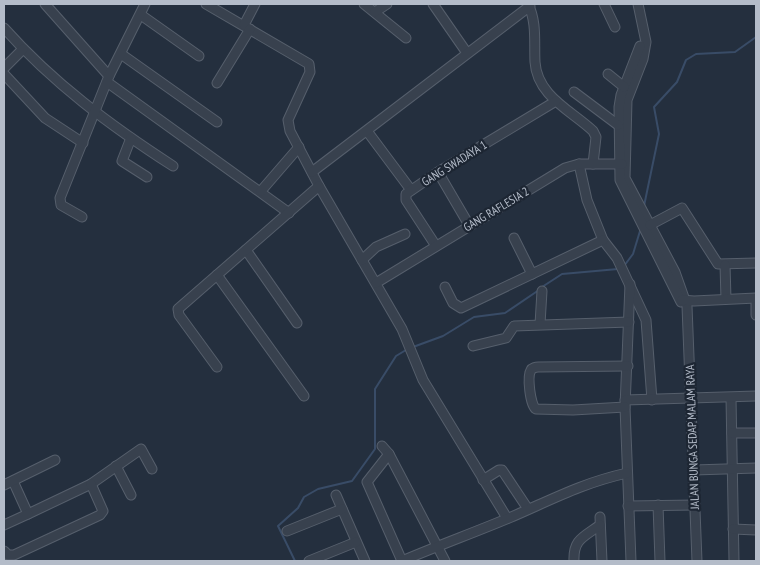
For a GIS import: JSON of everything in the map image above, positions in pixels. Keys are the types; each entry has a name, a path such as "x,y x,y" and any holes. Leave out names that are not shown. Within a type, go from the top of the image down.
{"street":[{"path":"45,4 108,79 200,151 261,191 289,213"},
{"path":"82,217 61,205 59,201 108,79 145,4"},
{"path":"206,4 310,66 310,72 288,120 290,131 319,186 406,338 423,380 507,518"},
{"path":"217,84 247,27 254,4"},
{"path":"364,4 406,38"},
{"path":"376,12 387,4"},
{"path":"433,4 467,53"},
{"path":"604,4 615,27"},
{"name":"JALAN BUNGA SEDAP MALAM RAYA","path":"632,4 641,40 636,60 624,87 619,107 618,125 625,178 640,206 645,223"},
{"name":"JALAN BUNGA SEDAP MALAM RAYA","path":"638,4 646,42 643,59 627,100 621,185 675,272 686,304 697,561"},
{"path":"312,172 529,5 534,21 536,69 541,83 556,101 595,134 593,164"},
{"path":"141,15 199,56"},
{"path":"4,28 23,49 95,114 173,166"},
{"path":"4,68 23,49"},
{"path":"121,54 217,122"},
{"path":"4,74 45,118 83,143"},
{"path":"608,74 624,87"},
{"path":"574,92 618,125"},
{"name":"GANG SWADAYA 1","path":"436,246 406,200 406,194 438,172 556,101"},
{"path":"367,131 411,190"},
{"path":"130,138 122,161 147,177"},
{"path":"261,191 299,147"},
{"path":"579,164 587,200 603,240 617,258 625,273 647,324 652,400"},
{"name":"GANG RAFLESIA 2","path":"376,283 564,168 579,164 622,164"},
{"path":"438,172 469,225"},
{"path":"217,366 177,310 319,186"},
{"path":"645,223 683,209 714,261 718,264 756,263"},
{"path":"362,260 376,247 405,234"},
{"path":"514,238 532,274"},
{"path":"445,287 453,303 458,308 461,308 603,240"},
{"path":"246,250 297,323"},
{"path":"725,265 726,300"},
{"path":"217,275 304,396"},
{"path":"630,284 625,404 631,561"},
{"path":"540,324 542,291"},
{"path":"686,304 756,298 756,314"},
{"path":"473,346 506,338 514,326 629,322"},
{"path":"628,366 538,367 530,373 531,403 536,409 573,410 652,400 756,396"},
{"path":"731,398 734,561"},
{"path":"732,433 756,433"},
{"path":"382,446 445,561"},
{"path":"4,525 91,484 141,449 152,469"},
{"path":"388,454 367,482 402,561 584,484 627,473"},
{"path":"4,485 55,460"},
{"path":"116,466 131,495"},
{"path":"694,470 756,468"},
{"path":"483,480 498,470 502,470 528,509"},
{"path":"13,481 28,514"},
{"path":"4,551 8,555 14,555 100,515 103,511 102,504 91,484"},
{"path":"336,495 365,561"},
{"path":"658,505 660,561"},
{"path":"628,506 695,505"},
{"path":"287,531 342,509"},
{"path":"574,561 573,547 600,521 602,561"},
{"path":"733,529 756,530"},
{"path":"309,561 356,542"}],"waterway":[{"path":"644,206 659,134 654,107 677,82 686,60 696,54 735,52 756,37"},
{"path":"624,266 633,254 640,231"},
{"path":"542,287 562,274 618,269"},
{"path":"413,347 443,336 474,317 505,313 539,290"},
{"path":"295,561 278,526 298,508 304,497 318,489 352,481 375,449 375,389 396,356 406,350"}]}
